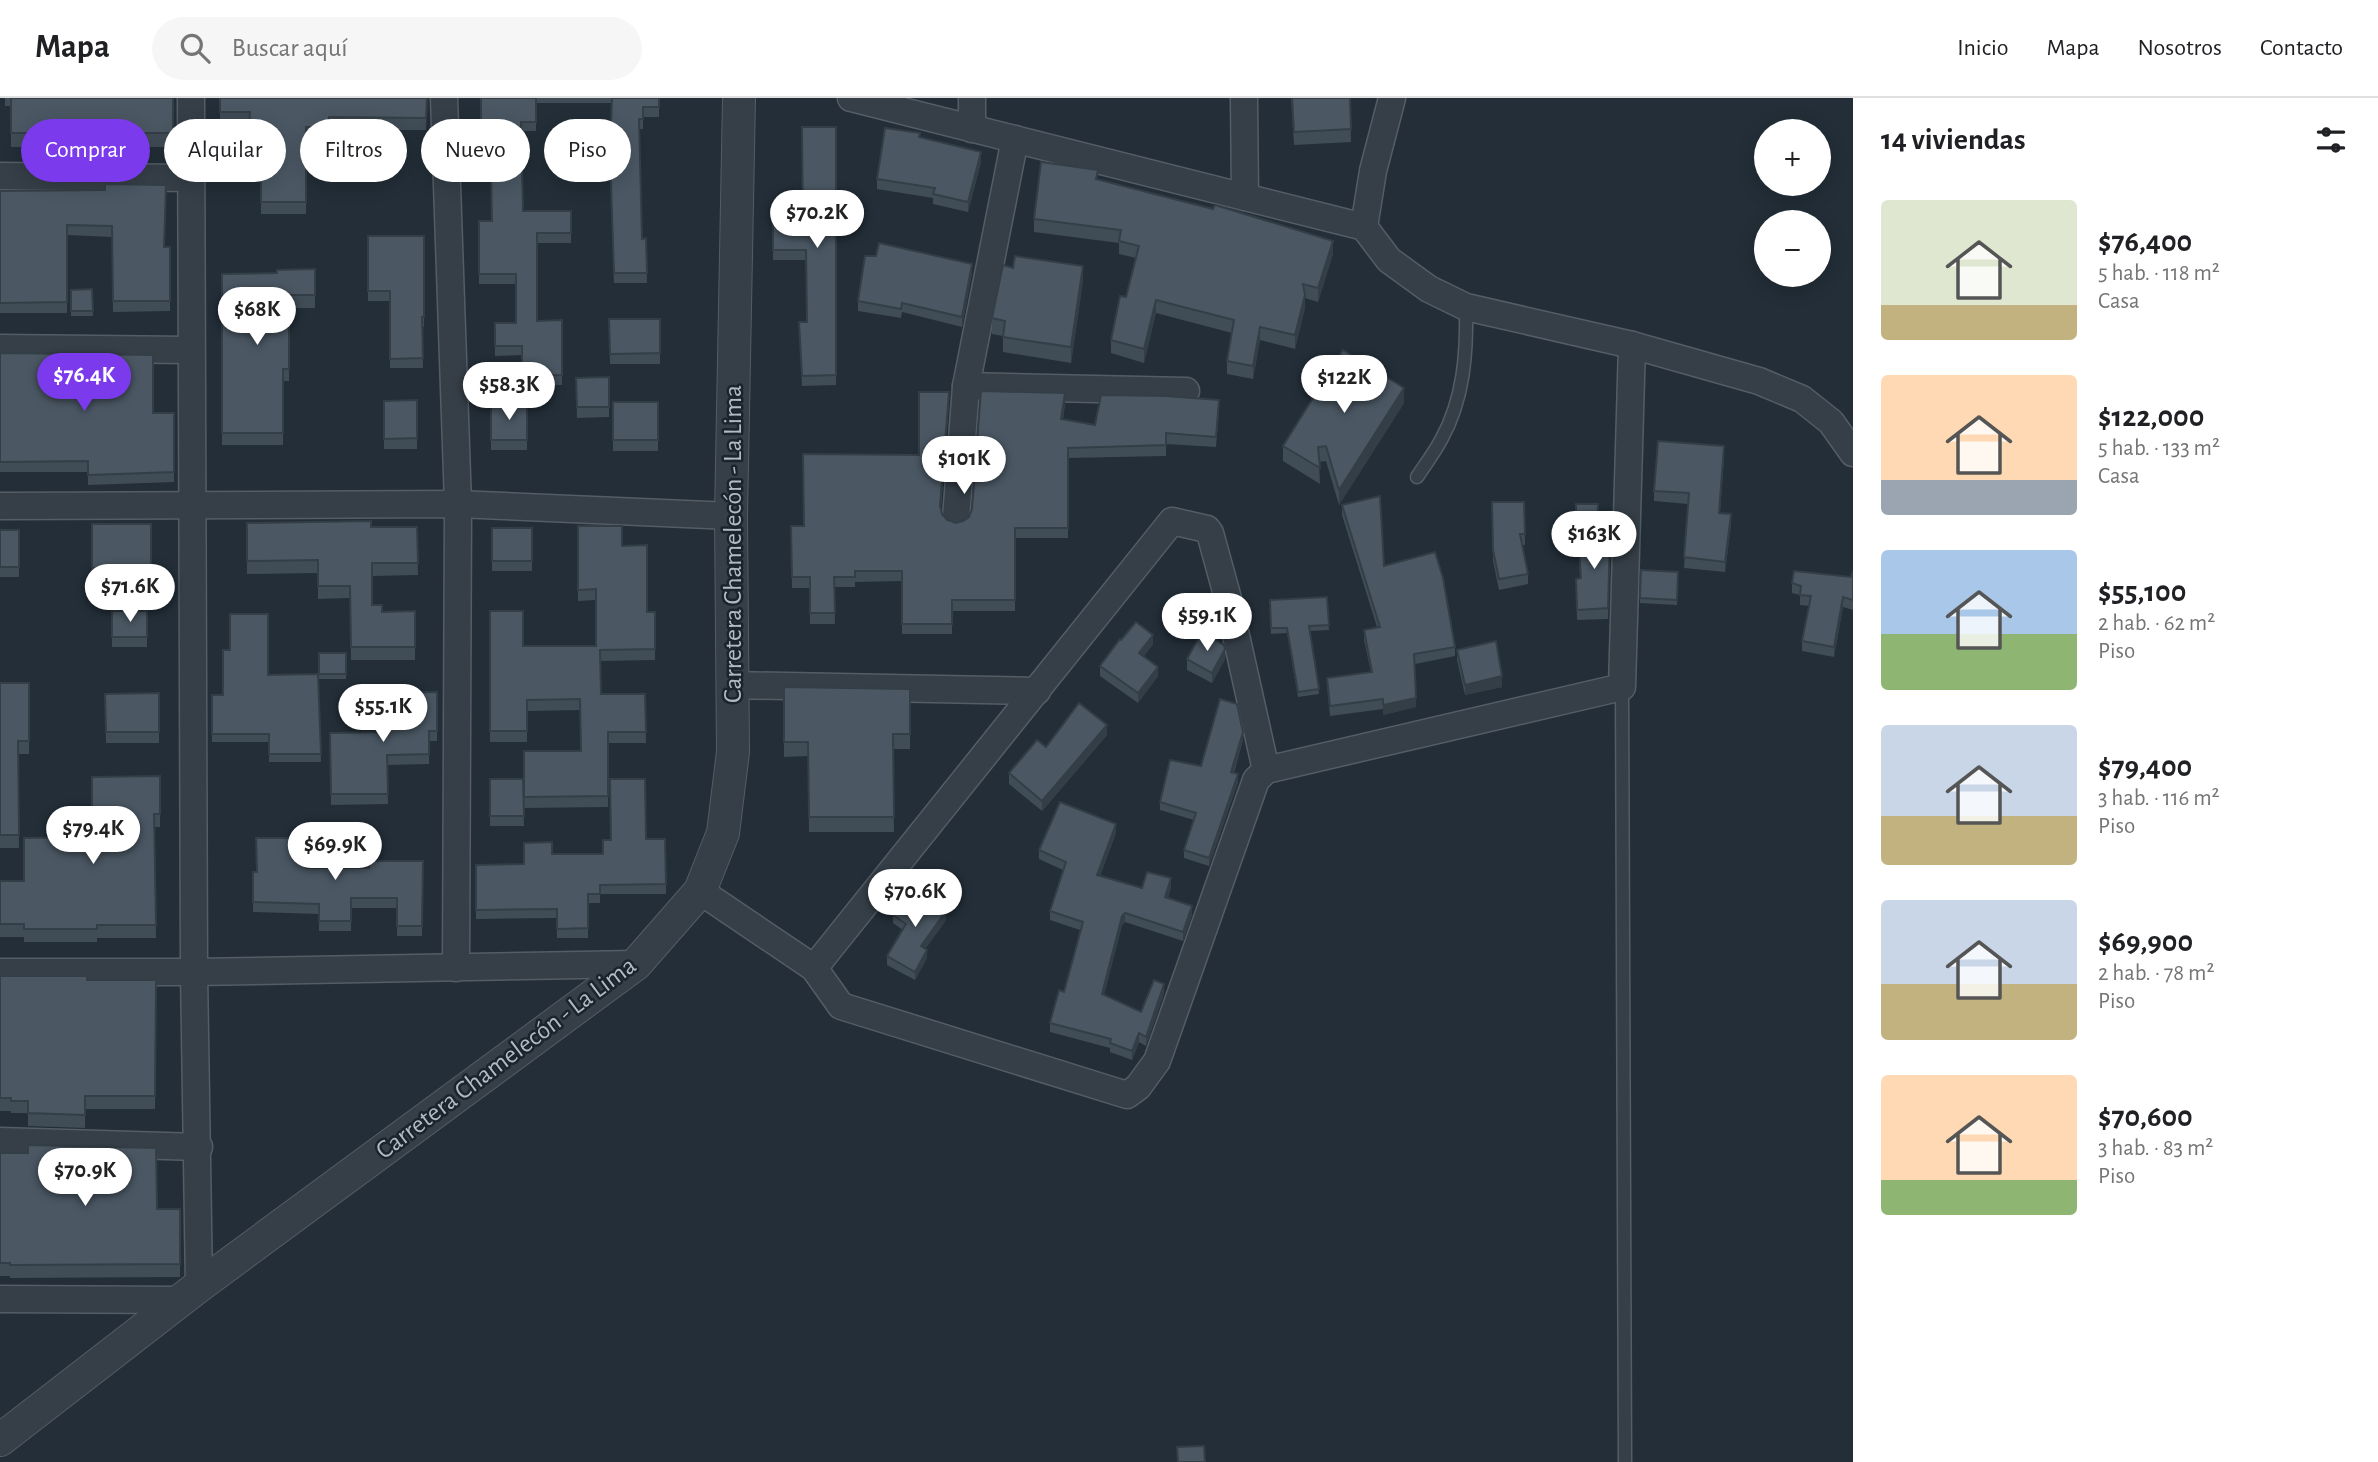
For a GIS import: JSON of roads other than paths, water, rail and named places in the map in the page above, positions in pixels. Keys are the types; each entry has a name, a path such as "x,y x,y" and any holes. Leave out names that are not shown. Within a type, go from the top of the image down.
{"street":[{"path":"191,98 191,119"},
{"path":"444,98 458,504 456,968"},
{"name":"Carretera Chamelecón - La Lima","path":"0,1440 191,1293 636,964 700,891 723,833 733,752 731,516 739,98"},
{"path":"850,98 1364,227 1389,260 1429,289 1466,307 1632,345 1759,381 1801,399 1831,422 1853,453"},
{"path":"972,98 972,129"},
{"path":"1244,98 1245,197"},
{"path":"1364,227 1373,170 1392,98"},
{"path":"956,518 966,386 1016,139"},
{"path":"0,176 164,178"},
{"path":"0,1299 191,1293 199,1147 194,972 190,182"},
{"path":"700,891 814,968 841,1006 1127,1095 1138,1087 1157,1061 1256,780 1266,769 1622,687 1632,345"},
{"path":"0,348 191,350"},
{"path":"966,386 1186,391"},
{"path":"0,506 458,504 731,516"},
{"path":"814,968 1172,521 1207,529 1227,595 1266,769"},
{"path":"732,685 1037,691"},
{"path":"0,972 194,972 636,964"},
{"path":"0,1141 199,1147"}],"lane":[{"path":"1416,477 1441,439 1458,397 1466,352 1466,307"},
{"path":"1622,687 1625,1462"}]}
